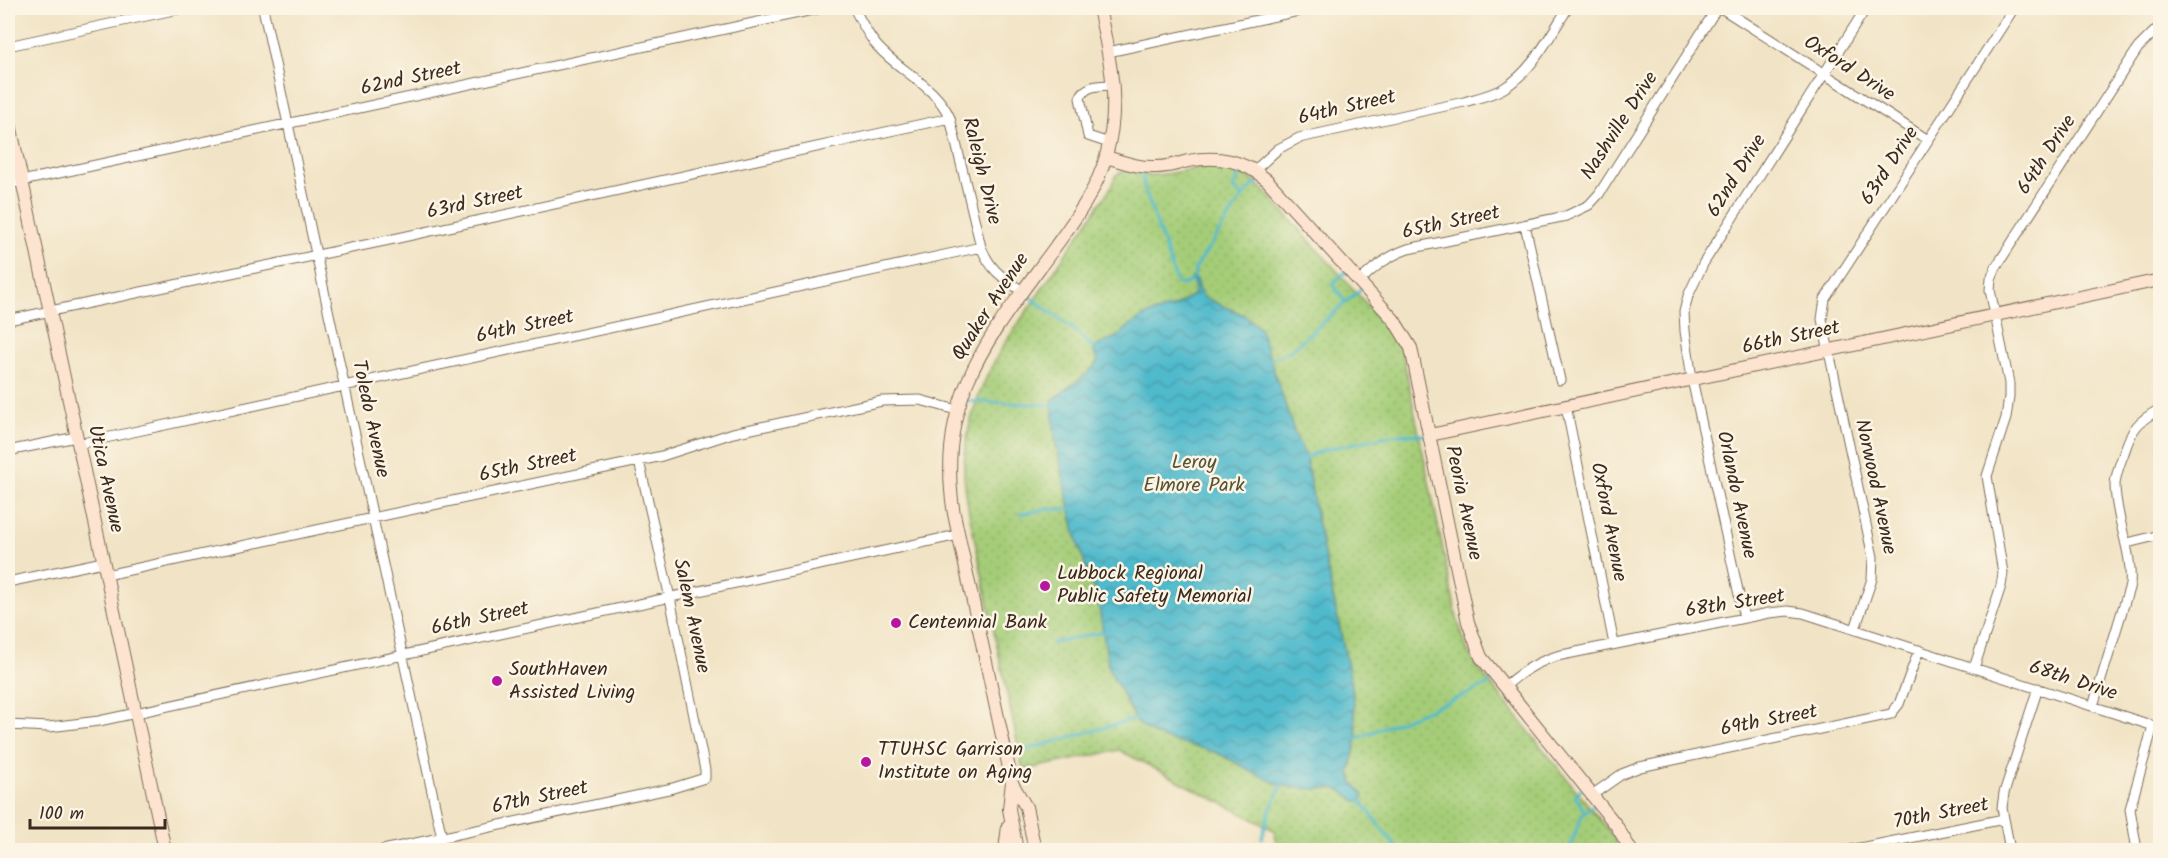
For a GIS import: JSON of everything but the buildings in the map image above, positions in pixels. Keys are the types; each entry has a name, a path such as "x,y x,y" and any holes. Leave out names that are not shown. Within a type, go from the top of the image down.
{"street":[{"path":"8,46 183,8"},
{"name":"Toledo Avenue","path":"263,8 442,838"},
{"name":"62nd Street","path":"8,184 822,8"},
{"name":"Raleigh Drive","path":"854,8 877,46 938,98 950,118 981,247 988,264 999,276 1022,291"},
{"name":"Quaker Avenue","path":"1035,850 1026,807 1012,782 958,535 949,473 952,434 968,377 984,347 1090,195 1106,157 1113,128 1114,85 1099,8"},
{"path":"1108,52 1313,8"},
{"name":"64th Street","path":"1255,170 1278,149 1299,138 1464,102 1502,89 1521,74 1534,59 1568,8"},
{"name":"Oxford Drive","path":"1719,8 1928,140"},
{"name":"Nashville Drive","path":"1525,225 1566,216 1589,205 1599,194 1719,8"},
{"name":"62nd Drive","path":"1692,379 1684,312 1697,274 1866,8"},
{"name":"63rd Drive","path":"1828,351 1822,319 1825,299 2014,8"},
{"name":"64th Drive","path":"1974,668 2001,586 2003,573 1987,476 2006,418 2009,383 1990,290 1991,279 1996,267 2139,48 2160,26"},
{"path":"1109,143 1088,136 1080,101 1082,93 1087,89 1114,85"},
{"name":"Utica Avenue","path":"8,115 165,850"},
{"name":"63rd Street","path":"8,320 950,118"},
{"path":"1106,157 1152,167 1215,158 1229,159 1255,170"},
{"name":"Peoria Avenue","path":"1255,170 1267,180 1394,320 1412,348 1468,621 1481,657 1616,825 1631,850"},
{"path":"1525,225 1560,380"},
{"name":"65th Street","path":"1359,282 1373,268 1394,254 1408,249 1525,225"},
{"name":"64th Street","path":"8,451 77,440 345,386 981,247"},
{"name":"66th Street","path":"1430,435 2160,280"},
{"name":"Norwood Avenue","path":"1828,351 1873,557 1872,579 1855,629"},
{"name":"Orlando Avenue","path":"1692,379 1744,618"},
{"name":"65th Street","path":"106,575 662,456 733,433 882,400 920,400 957,410"},
{"name":"Oxford Avenue","path":"1566,406 1614,644"},
{"path":"2093,706 2130,585 2131,572 2117,500 2116,476 2130,435 2145,417 2160,409"},
{"name":"Salem Avenue","path":"639,461 670,598 705,778"},
{"name":"66th Street","path":"8,725 49,727 75,725 136,713 958,535"},
{"path":"2127,543 2160,535"},
{"path":"8,582 103,562"},
{"name":"68th Street","path":"1505,686 1523,671 1542,660 1788,611 1803,613 1974,668"},
{"name":"69th Street","path":"1592,795 1622,774 1640,767 1891,714 1899,704 1919,650"},
{"name":"68th Drive","path":"1974,668 2157,727"},
{"path":"2010,850 2002,808 2004,793 2038,688"},
{"path":"2137,850 2130,809 2157,727"},
{"name":"67th Street","path":"383,850 673,788 705,778"},
{"name":"Quaker Avenue","path":"1012,782 1009,809 1017,850"},
{"path":"1005,850 1009,809"},
{"name":"70th Street","path":"1850,850 1883,847 2004,819"}],"green space":[{"name":"Leroy Elmore Park","path":"1216,165 1242,173 1263,189 1398,339 1457,618 1468,652 1478,668 1613,836 1620,850 1278,850 1274,830 1119,750 1023,770 965,486 967,437 975,404 988,373 1005,343 1110,189 1116,175 1124,171 1148,175 1165,174"}],"water":[{"path":"1192,278 1196,279 1199,291 1205,298 1246,316 1260,329 1295,434 1306,457 1352,686 1357,738 1350,773 1353,782 1364,795 1361,801 1356,801 1334,788 1286,786 1260,776 1219,754 1153,734 1135,719 1109,669 1098,601 1077,541 1055,439 1052,401 1095,366 1098,360 1094,353 1095,347 1120,335 1130,325 1147,315 1176,306 1193,295 1195,290"}],"waterway":[{"path":"1142,168 1144,187 1177,283 1182,285 1192,281"},
{"path":"1241,199 1240,193 1233,188 1242,169"},
{"path":"1194,278 1195,269 1241,199 1259,180"},
{"path":"1344,304 1343,298 1332,284 1347,271"},
{"path":"1270,360 1290,351 1362,288"},
{"path":"1026,294 1095,347"},
{"path":"965,401 1052,405"},
{"path":"1306,457 1327,449 1398,434 1425,435"},
{"path":"1020,514 1047,509 1070,509"},
{"path":"1052,643 1103,632"},
{"path":"1357,738 1463,696 1494,680"},
{"path":"1011,754 1135,719"},
{"path":"1262,838 1269,813 1282,784"},
{"path":"1581,789 1575,796 1585,812"},
{"path":"1361,801 1398,850"},
{"path":"1569,850 1582,815 1596,803"}],"place":[{"name":"Lubbock Regional Public Safety Memorial","path":"1045,586"},
{"name":"Centennial Bank","path":"896,623"},
{"name":"SouthHaven Assisted Living","path":"497,681"},
{"name":"TTUHSC Garrison Institute on Aging","path":"866,762"}]}
